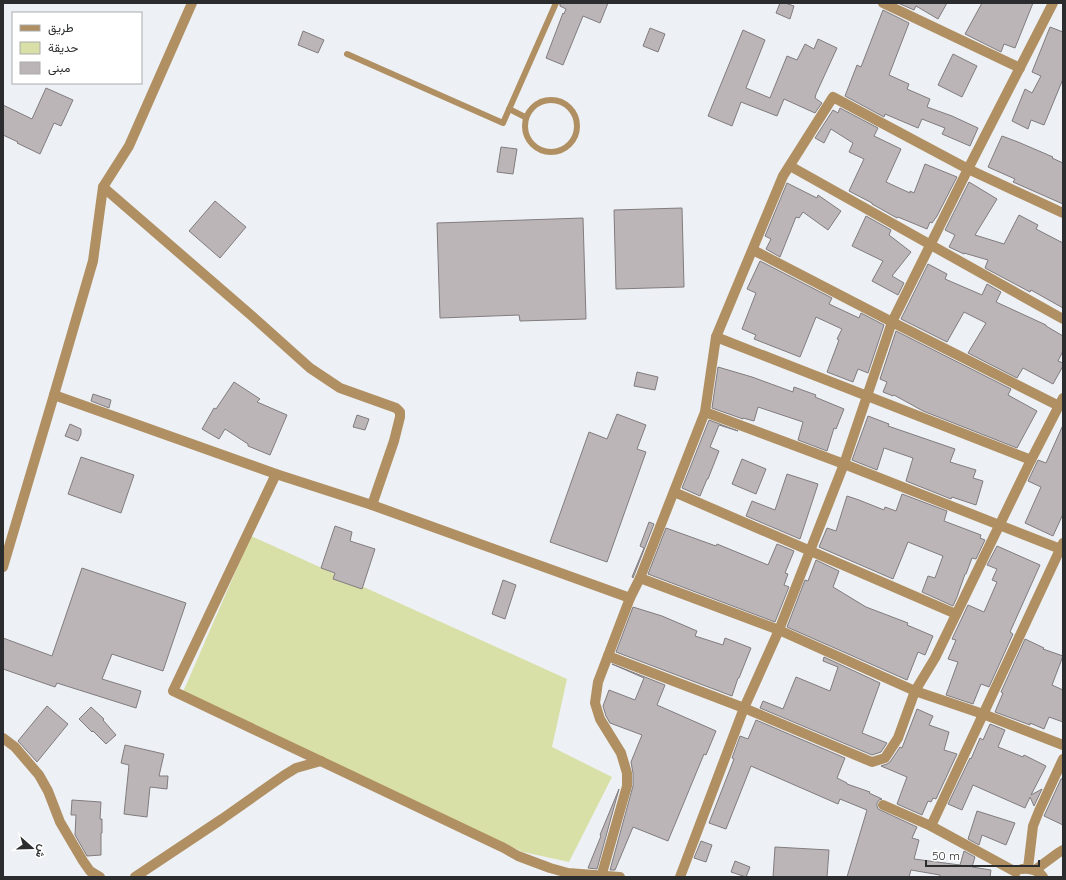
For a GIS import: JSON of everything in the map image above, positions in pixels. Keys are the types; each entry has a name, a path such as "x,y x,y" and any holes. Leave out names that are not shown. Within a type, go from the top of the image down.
{"street":[{"path":"3,567 93,261 104,187 129,146 192,3"},
{"path":"884,3 1020,68"},
{"path":"680,877 744,708 779,630 844,464 892,322 1053,3"},
{"path":"601,876 627,786 627,773 621,753 600,719 594,703 598,682 705,412 716,337 783,176 833,97 968,169 1063,213"},
{"path":"790,166 1063,319"},
{"path":"104,187 310,368 340,388 396,408 400,412 394,441 372,506"},
{"path":"608,656 744,708 872,762 885,758 898,738 915,691 935,658 1031,460 1061,402 892,322 753,250"},
{"path":"716,337 1031,460"},
{"path":"54,395 630,598"},
{"path":"705,412 1000,525 1062,547 931,826"},
{"path":"276,474 173,691 504,848 524,859 568,873 620,877"},
{"path":"674,492 956,614"},
{"path":"640,578 779,630 915,691 984,714 1063,745"},
{"path":"3,738 15,748 39,775 48,791 60,822 82,861 90,871 100,877"},
{"path":"1031,869 1033,826 1063,759"},
{"path":"135,877 283,776 296,768 321,761"},
{"path":"883,805 931,826 1013,874 1022,869 1031,869 1042,874 1043,877"},
{"path":"1031,869 1063,850"}],"lane":[{"path":"347,54 503,123 556,3"},
{"path":"552,99 567,105 577,119 577,135 566,148 550,154 535,148 525,134 526,118 536,104 552,99"},
{"path":"509,109 526,118"}],"green space":[{"path":"251,536 567,679 552,747 612,777 569,862 523,852 183,692"}],"building":[{"path":"560,3 608,3 600,23 583,16 563,65 546,58 563,13 564,14 566,9 560,6"},
{"path":"780,3 794,6 790,19 776,13"},
{"path":"898,3 947,3 938,19 916,6 914,10"},
{"path":"982,3 1033,3 1015,48 1004,44 1001,52 965,34"},
{"path":"883,10 909,23 889,75 909,84 907,89 930,99 927,107 978,128 970,146 942,134 945,128 922,119 918,128 885,114 884,117 845,96 857,65 861,67"},
{"path":"1050,27 1063,32 1063,79 1044,125 1031,120 1028,129 1012,121 1025,89 1032,93 1041,76 1032,72"},
{"path":"650,28 665,34 658,52 643,46"},
{"path":"743,30 765,40 746,88 770,98 787,56 797,60 805,44 814,49 818,39 837,48 816,94 815,98 822,103 815,113 784,99 777,116 741,102 732,126 708,116"},
{"path":"303,31 324,40 318,53 298,45"},
{"path":"953,54 977,66 962,97 938,85"},
{"path":"46,88 73,100 61,126 54,123 40,154 3,135 3,105 32,119"},
{"path":"840,108 878,128 874,136 901,149 886,182 910,193 910,191 914,193 925,164 957,177 937,216 932,223 930,222 927,229 898,217 897,218 849,191 864,159 849,152 853,143 831,129 824,143 815,138 833,110 838,113"},
{"path":"1002,136 1053,157 1052,158 1063,163 1063,204 1013,182 1015,179 988,167"},
{"path":"501,147 517,149 513,174 497,172"},
{"path":"969,182 997,199 975,235 1004,244 1019,215 1038,225 1036,229 1063,243 1063,308 1031,290 1030,292 985,268 988,260 964,254 949,247 955,235 945,230"},
{"path":"787,183 817,198 818,195 841,211 828,230 803,212 799,218 796,217 780,257 766,249 771,239 765,236"},
{"path":"215,201 246,227 220,258 189,231"},
{"path":"682,208 684,287 616,289 614,210"},
{"path":"866,216 891,230 889,235 911,252 892,276 904,283 898,295 872,281 883,261 852,246"},
{"path":"583,218 586,319 520,321 519,315 440,318 437,223"},
{"path":"760,261 832,298 829,304 859,318 861,313 884,325 868,373 858,369 853,382 827,372 839,340 837,339 842,329 816,317 800,357 754,339 756,335 742,329 756,293 747,289"},
{"path":"928,264 947,274 945,279 982,295 987,284 1001,292 996,302 1046,325 1063,336 1063,351 1058,361 1063,363 1063,366 1053,384 1023,368 1017,378 968,353 986,323 964,312 947,342 901,319"},
{"path":"896,331 1011,389 1008,395 1037,411 1017,448 923,411 894,395 893,396 883,392 887,382 880,379"},
{"path":"718,367 752,377 793,392 794,387 816,395 815,397 844,409 836,429 834,428 827,451 798,440 803,422 758,407 754,421 743,419 712,408"},
{"path":"637,372 658,377 655,390 634,386"},
{"path":"234,382 260,399 257,402 287,415 270,455 248,446 248,444 225,429 219,439 202,429 214,408 216,409"},
{"path":"93,394 111,400 109,408 91,401"},
{"path":"617,414 646,425 637,449 646,452 607,562 550,542 589,432 607,439"},
{"path":"357,415 369,419 365,430 353,427"},
{"path":"868,416 889,424 888,426 955,449 950,462 976,470 973,478 983,481 976,505 952,497 951,499 906,481 913,458 884,448 877,470 852,460"},
{"path":"709,420 738,431 719,425 710,447 719,451 700,496 682,488"},
{"path":"70,424 81,429 81,434 78,441 65,436"},
{"path":"1063,425 1063,514 1053,536 1025,523 1041,487 1028,481 1038,460 1046,463"},
{"path":"81,457 134,475 121,513 68,494"},
{"path":"742,459 766,469 756,494 732,484"},
{"path":"787,474 818,484 800,539 746,516 752,501 775,510"},
{"path":"902,494 947,511 944,521 981,535 980,538 985,540 976,559 972,558 953,606 922,592 928,576 935,578 943,556 908,542 893,579 819,547 827,528 836,531 847,496 884,510 885,507 896,511"},
{"path":"649,522 654,524 633,578 632,577 644,548 640,546"},
{"path":"335,526 352,532 350,541 375,549 362,589 333,579 335,573 321,568"},
{"path":"666,528 716,546 717,544 768,565 777,544 794,551 785,573 788,574 784,585 789,587 775,622 648,574"},
{"path":"997,546 1040,565 1010,632 1013,634 989,687 981,684 973,704 946,695 958,662 948,659 956,640 952,639 968,605 984,612 997,582 992,580 997,569 987,565"},
{"path":"816,560 839,571 833,587 866,607 908,623 907,625 933,636 925,655 918,652 907,680 787,627 805,580 808,581"},
{"path":"82,568 186,603 163,671 112,654 102,679 141,691 136,708 57,683 55,687 3,669 3,638 52,656"},
{"path":"503,580 516,585 505,619 492,614"},
{"path":"633,607 662,616 697,631 695,636 723,645 725,638 751,648 732,696 616,652"},
{"path":"1025,639 1044,648 1043,649 1063,656 1052,685 1063,690 1063,722 1049,717 1044,729 995,712 1003,693 1001,692"},
{"path":"824,657 880,683 862,733 887,743 881,752 872,755 760,708 763,701 783,709 796,677 830,691 838,667 823,661"},
{"path":"612,664 665,685 657,705 716,731 706,755 704,754 668,841 633,827 615,870 610,870 633,786 631,762 642,735 610,723 603,706 609,690 635,700 644,678"},
{"path":"47,706 68,724 37,762 18,741"},
{"path":"91,707 104,719 103,720 116,735 106,744 79,719"},
{"path":"917,709 933,716 929,725 949,732 944,750 957,754 936,799 933,798 931,802 928,801 922,815 897,804 907,777 881,766 890,762 900,747 902,748"},
{"path":"756,720 845,758 837,778 847,784 870,792 869,793 882,799 877,803 878,809 917,827 912,838 919,840 914,859 960,865 964,851 975,857 972,867 991,870 990,877 940,877 940,875 911,870 909,877 847,877 867,810 840,799 838,804 751,766 726,829 709,823 734,759 732,758 740,736 748,739"},
{"path":"990,724 1005,730 998,747 1023,757 1024,755 1046,766 1031,795 1042,789 1034,806 1030,797 1025,808 973,785 962,810 948,804 980,738 983,740"},
{"path":"125,745 164,754 159,776 168,776 167,789 150,787 147,817 124,814 129,765 121,763"},
{"path":"1063,778 1063,825 1044,816 1061,779"},
{"path":"619,789 597,869 588,868 601,836 600,835"},
{"path":"72,800 101,802 101,855 87,856 75,835 76,815 71,815"},
{"path":"977,811 1015,823 1006,845 982,835 979,845 968,839"},
{"path":"701,841 712,845 706,862 694,858"},
{"path":"775,847 829,850 827,877 773,877"},
{"path":"735,861 750,867 746,877 731,872"}]}
